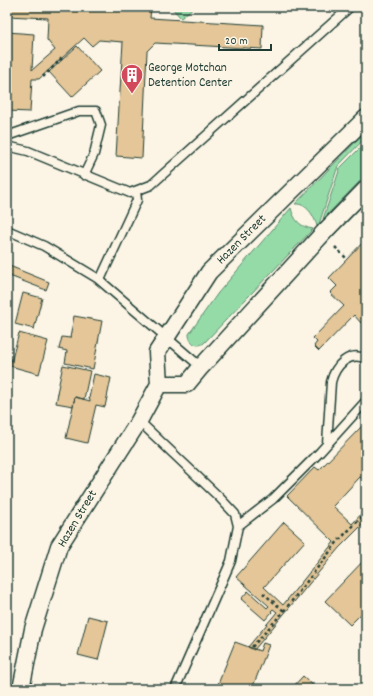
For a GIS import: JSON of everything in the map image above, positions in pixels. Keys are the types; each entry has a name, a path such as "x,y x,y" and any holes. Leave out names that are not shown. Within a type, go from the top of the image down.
{"street":[{"name":"Hazen Street","path":"21,689 33,629 59,546 139,421 159,384 157,352 209,272 366,118"},
{"path":"159,384 187,384 192,380 201,367 326,230 366,189"}],"lane":[{"path":"7,146 28,151 130,193 151,185 350,7"},
{"path":"7,136 79,111 96,111 101,125 94,154 84,175"},
{"path":"100,280 136,200 136,191"},
{"path":"7,230 44,246 100,280 167,336 201,367"},
{"path":"327,444 331,382 333,373 350,357 360,356 366,359"},
{"path":"238,526 273,499 327,444 366,401"},
{"path":"139,421 220,497 235,514 238,526 231,560 176,689"}],"path":[{"path":"43,77 62,58"},
{"path":"335,247 347,259"},
{"path":"252,647 284,611 339,540 366,513"},
{"path":"263,593 284,611"}],"green space":[{"path":"171,7 194,7 181,18"},
{"path":"366,131 366,137 338,166 319,224 317,226 312,214 306,208 299,204 295,204"},
{"path":"366,142 366,175 323,219 340,168"},
{"path":"291,208 294,216 301,225 313,229 204,343 199,345 194,344 190,340 189,334 218,293"}],"building":[{"name":"George Motchan Detention Center","path":"7,7 151,7 150,18 263,25 262,49 155,43 147,51 142,158 116,156 123,42 99,40 92,46 84,38 39,79 32,79 30,112 7,111 7,32 34,34 32,70 55,50 47,40 48,18 7,16"},
{"path":"77,46 100,71 72,97 49,72"},
{"path":"366,239 366,318 361,323 354,315 319,351 314,346 317,342 313,338 344,306 330,293 337,286 329,278"},
{"path":"7,265 49,282 46,290 7,275"},
{"path":"23,293 42,298 34,329 15,324"},
{"path":"74,316 102,321 93,369 65,363 67,351 59,349 62,337 70,338"},
{"path":"19,333 48,341 39,374 10,366"},
{"path":"63,365 90,371 84,399 75,397 73,406 56,403"},
{"path":"94,374 111,378 105,407 96,405 87,443 66,438 75,397 90,401 89,398"},
{"path":"366,422 366,482 360,477 333,506 352,524 366,509 366,521 339,548 254,650 248,647 277,612 273,609 265,620 241,599 248,591 267,608 269,606 236,577 284,522 305,541 264,587 283,605 334,542 287,496 315,467 319,470"},
{"path":"366,558 366,609 350,625 325,601"},
{"path":"88,616 108,621 98,660 78,655"},
{"path":"235,642 260,651 263,643 269,645 252,689 216,689"},
{"path":"303,676 317,689 291,689"}],"place":[{"name":"George Motchan Detention Center","path":"132,94"}]}
